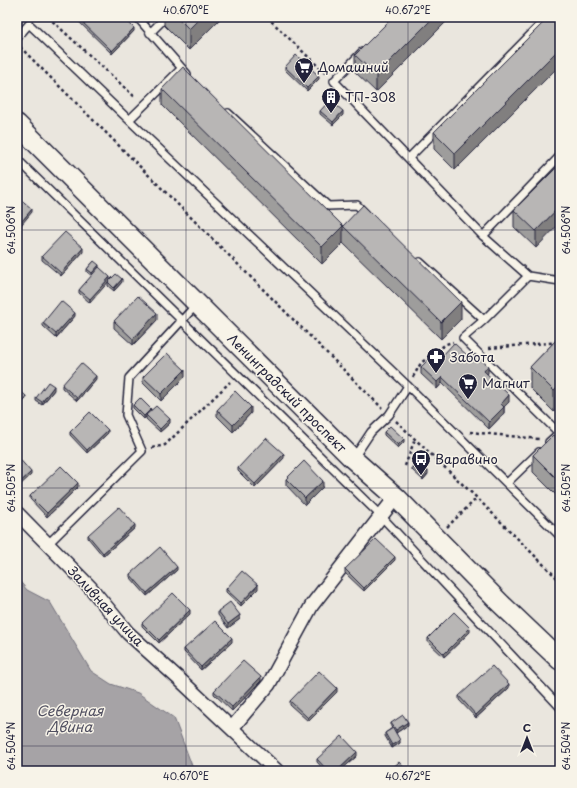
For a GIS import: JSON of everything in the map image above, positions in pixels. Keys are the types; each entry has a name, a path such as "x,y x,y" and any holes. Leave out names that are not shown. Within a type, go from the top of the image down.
{"main road":[{"name":"Ленинградский проспект","path":"17,124 353,459 396,497 438,538 500,603 560,660"}],"street":[{"path":"232,728 269,684 312,605 396,497"},
{"name":"Заливная улица","path":"17,513 90,587 128,633 232,728 276,771"}],"lane":[{"path":"137,17 181,69 193,79"},
{"path":"150,33 166,17"},
{"path":"409,158 548,17"},
{"path":"17,38 30,24 408,386 560,536"},
{"path":"365,49 334,81 484,236 528,276 560,280"},
{"path":"129,120 181,69"},
{"path":"221,106 328,206 357,205 374,221"},
{"path":"484,236 560,156"},
{"path":"18,163 380,516 560,707"},
{"path":"415,258 484,320"},
{"path":"507,483 559,433 463,338 484,320 528,276"},
{"path":"48,544 142,451 126,415 129,378 198,304"},
{"path":"353,459 371,432 389,415 408,386"}],"path":[{"path":"48,17 144,106"},
{"path":"267,17 334,81"},
{"path":"17,44 389,415 477,498 560,581"},
{"path":"408,386 421,363 446,344 463,338"},
{"path":"475,349 560,342"},
{"path":"142,451 165,445 237,375"},
{"path":"452,430 552,440"},
{"path":"405,466 415,439"},
{"path":"438,538 477,498"}],"water":[{"name":"Северная Двина","path":"17,578 27,590 50,602 91,671 111,684 138,693 174,718 194,771 17,771"}],"building":[{"path":"77,17 123,17 134,28 112,51"},
{"path":"177,17 201,17 189,29"},
{"path":"393,17 434,17 376,75 355,55"},
{"path":"549,17 560,17 560,48 455,153 434,132"},
{"path":"296,55 319,76 307,88 285,67"},
{"path":"183,67 343,226 322,247 162,89"},
{"name":"ТП-308","path":"330,100 343,111 333,122 320,111"},
{"path":"560,164 560,206 536,231 514,210"},
{"path":"17,196 32,209 17,227"},
{"path":"363,205 461,302 441,322 343,226"},
{"path":"65,232 83,248 61,273 42,256"},
{"path":"94,261 99,265 92,273 87,269"},
{"path":"99,267 110,277 90,299 79,290"},
{"path":"116,274 122,279 114,288 108,282"},
{"path":"138,296 157,313 133,339 114,321"},
{"path":"61,301 75,313 56,334 43,323"},
{"path":"560,336 560,385 554,391 530,367"},
{"path":"454,343 471,359 475,354 488,366 484,371 509,395 501,404 504,407 489,422 442,377 437,382 421,367 437,351 442,356"},
{"path":"167,353 185,370 161,394 143,377"},
{"path":"81,363 96,376 77,398 62,385"},
{"path":"48,382 54,386 42,402 36,398"},
{"path":"17,388 26,396 17,405"},
{"path":"235,391 251,407 233,425 217,410"},
{"path":"140,398 151,409 144,416 133,405"},
{"path":"156,406 170,419 160,429 146,415"},
{"path":"90,412 108,430 87,450 70,432"},
{"path":"390,426 404,439 398,445 384,432"},
{"path":"553,435 560,441 560,482 533,455"},
{"path":"266,438 284,454 255,484 238,468"},
{"path":"17,456 31,472 17,485"},
{"path":"304,461 323,481 305,498 286,479"},
{"path":"417,461 428,471 423,476 412,467"},
{"path":"61,466 78,483 47,513 30,496"},
{"path":"119,507 135,525 103,553 88,535"},
{"path":"376,539 395,557 364,588 345,569"},
{"path":"160,547 177,567 147,593 130,574"},
{"path":"242,571 258,585 241,603 226,589"},
{"path":"173,593 190,610 159,640 142,623"},
{"path":"230,602 240,615 228,624 218,611"},
{"path":"454,612 470,628 444,654 428,638"},
{"path":"215,621 232,638 201,667 184,649"},
{"path":"243,661 261,677 232,707 214,691"},
{"path":"492,666 509,684 476,715 459,696"},
{"path":"319,671 337,688 308,718 290,701"},
{"path":"403,715 408,722 396,730 391,723"},
{"path":"393,728 400,740 392,745 385,733"},
{"path":"342,736 357,752 337,771 328,771 317,759"},
{"path":"399,762 407,771 389,771"}],"place":[{"name":"Домашний","path":"304,84"},
{"name":"ТП-308","path":"331,114"},
{"name":"Забота","path":"436,374"},
{"name":"Магнит","path":"468,400"},
{"name":"Варавино","path":"421,476"}]}
